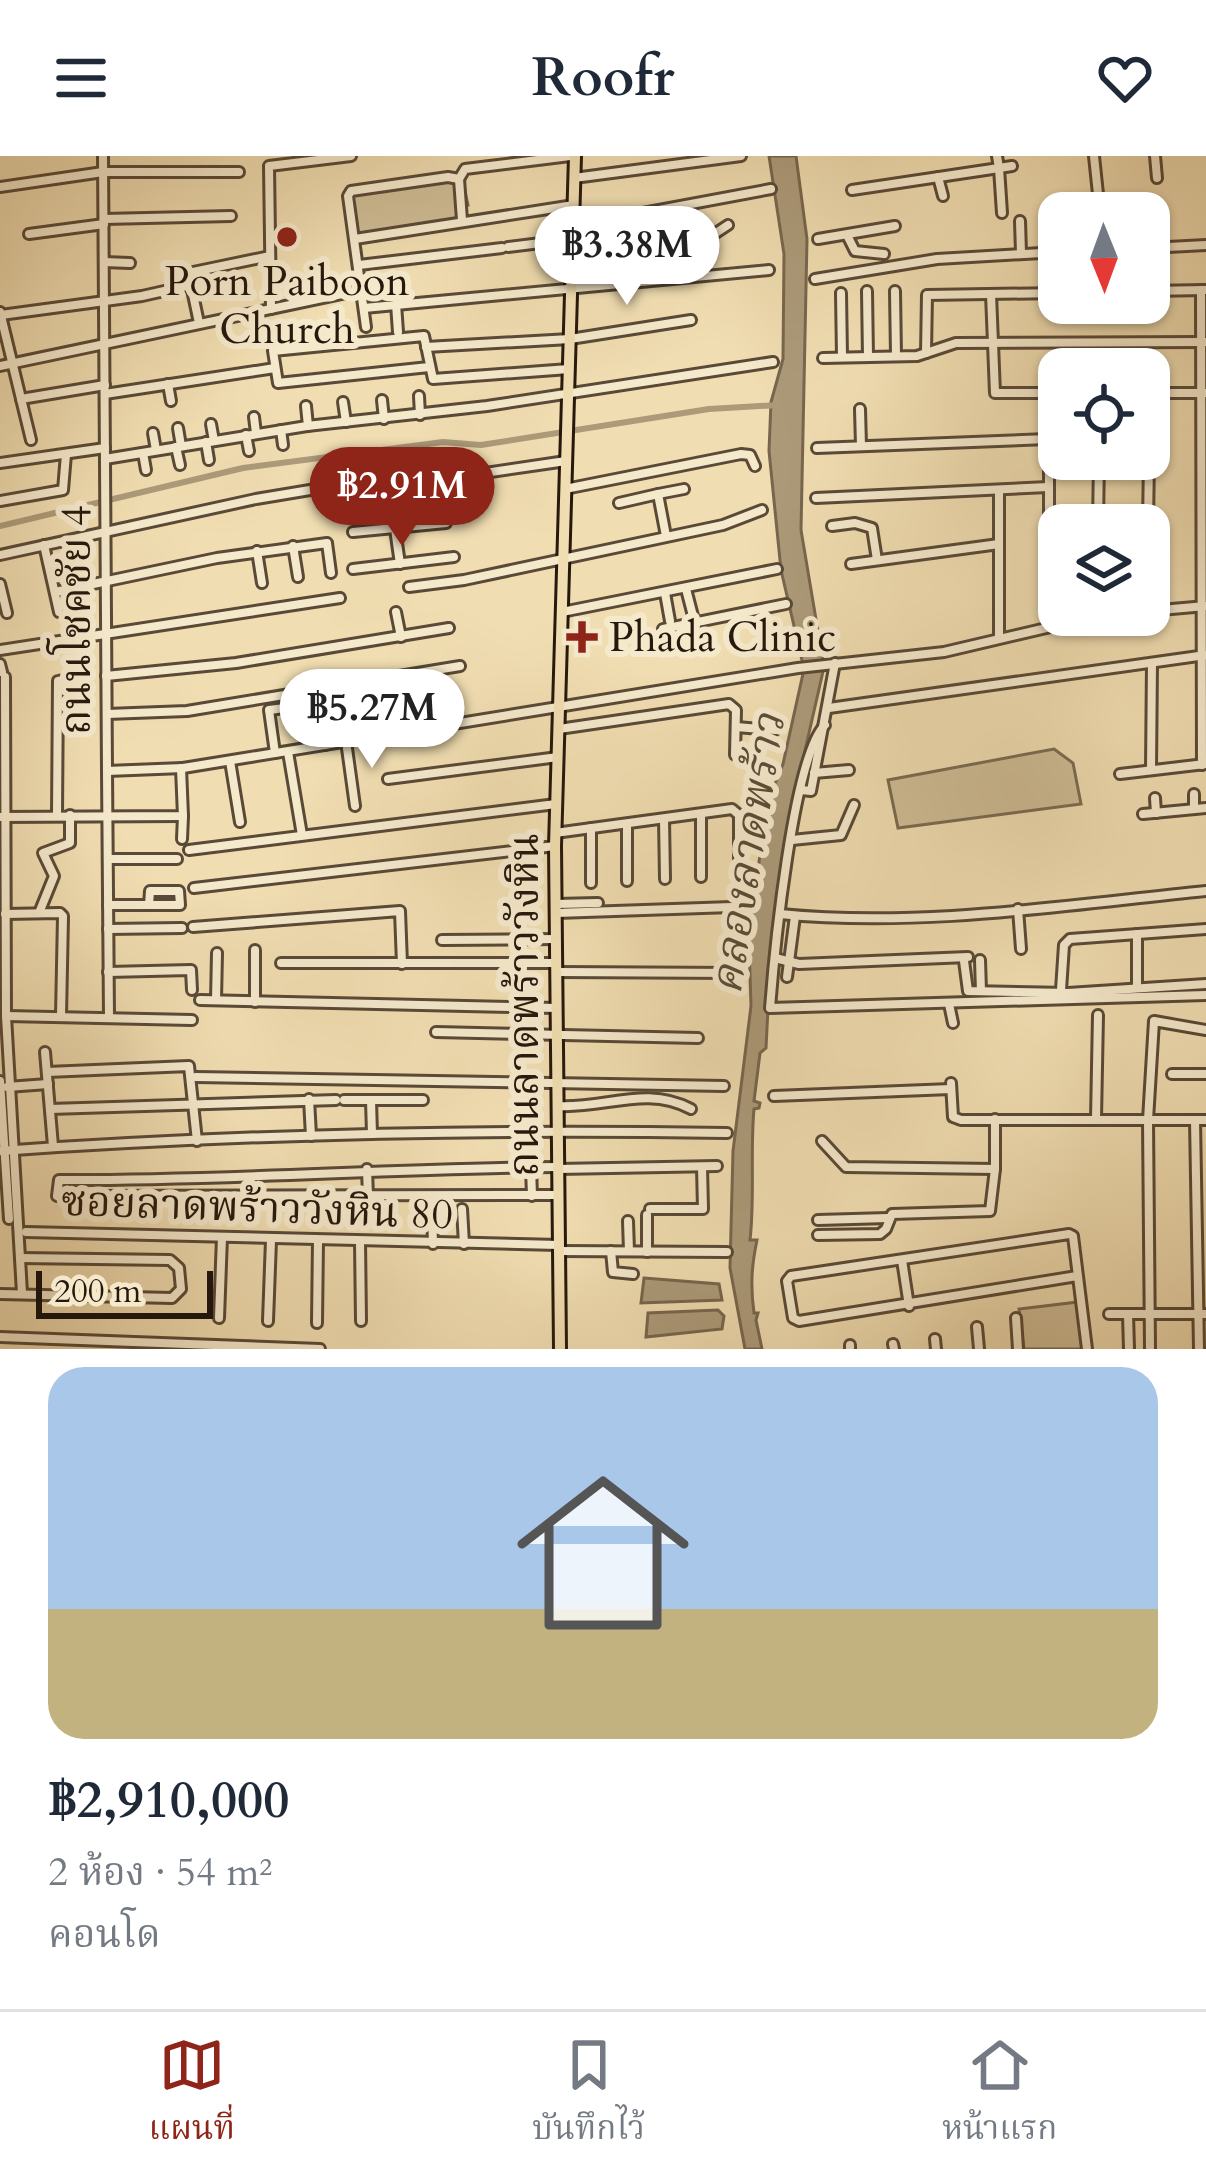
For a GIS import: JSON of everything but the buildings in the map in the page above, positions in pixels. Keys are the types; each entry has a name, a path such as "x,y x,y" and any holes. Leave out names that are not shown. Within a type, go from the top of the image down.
{"main road":[{"name":"ถนนลาดพร้าววังหิน","path":"560,1349 555,839 573,156"}],"street":[{"name":"ถนนโชคชัย 4","path":"103,156 107,771 181,768 798,668 944,652 1038,627"},
{"path":"271,308 269,161 351,156"},
{"path":"462,220 459,179 465,169 573,156"},
{"path":"574,178 741,156"},
{"path":"997,156 1002,214"},
{"path":"1094,156 1098,192"},
{"path":"1155,156 1157,178"},
{"path":"851,190 1012,166"},
{"path":"0,187 104,172 239,172"},
{"path":"366,327 351,191 448,176 459,179"},
{"path":"938,177 944,196"},
{"path":"358,265 505,247 771,190"},
{"path":"355,239 574,205"},
{"path":"29,234 104,222 231,216"},
{"path":"1020,221 1021,253"},
{"path":"572,259 699,244 728,224"},
{"path":"818,239 895,226"},
{"path":"847,235 855,251 884,254"},
{"path":"1170,247 1206,245"},
{"path":"815,280 938,259 1038,253"},
{"path":"199,323 191,285 197,269 269,256"},
{"path":"104,262 130,263"},
{"path":"364,308 769,270"},
{"path":"31,440 1,312 104,301 191,285"},
{"path":"0,365 362,290"},
{"path":"1120,774 1204,765 1203,290 1170,291"},
{"path":"867,291 868,357"},
{"path":"895,291 896,356"},
{"path":"842,293 842,357"},
{"path":"926,354 927,295 1038,293"},
{"path":"991,294 995,393 1038,393"},
{"path":"396,304 398,332"},
{"path":"427,347 570,339 691,320"},
{"path":"429,367 278,383 275,368 276,351 424,336 433,379 569,369"},
{"path":"823,358 926,354 950,344 1204,342"},
{"path":"0,463 66,454 142,452 772,362"},
{"path":"21,399 275,368"},
{"path":"496,374 498,391"},
{"path":"168,384 171,401"},
{"path":"1170,393 1204,393"},
{"path":"419,396 421,415"},
{"path":"382,400 383,418"},
{"path":"343,402 346,422"},
{"path":"306,406 308,426"},
{"path":"860,409 862,446"},
{"path":"249,451 254,417"},
{"path":"209,460 211,424"},
{"path":"178,428 180,465"},
{"path":"281,430 283,445"},
{"path":"153,433 156,450"},
{"path":"817,448 1038,439"},
{"path":"142,452 146,470"},
{"path":"0,501 63,490 66,454"},
{"path":"565,489 746,454 755,466"},
{"path":"659,457 665,470"},
{"path":"420,460 423,484"},
{"path":"0,555 256,499 390,489 566,461"},
{"path":"386,465 400,564"},
{"path":"350,470 354,492"},
{"path":"1048,480 1048,504"},
{"path":"816,498 1048,487"},
{"path":"619,503 684,489"},
{"path":"999,491 999,637"},
{"path":"658,494 667,536"},
{"path":"409,587 464,580 724,525 762,510"},
{"path":"353,532 446,523"},
{"path":"832,526 872,528 877,560"},
{"path":"55,592 257,551 328,543 331,573"},
{"path":"44,544 59,611"},
{"path":"850,564 999,544"},
{"path":"293,547 298,577"},
{"path":"257,551 262,583"},
{"path":"353,568 454,557"},
{"path":"562,612 777,569"},
{"path":"0,584 7,613"},
{"path":"686,589 693,616"},
{"path":"665,593 667,625 786,604"},
{"path":"0,650 340,598"},
{"path":"1170,609 1202,606"},
{"path":"396,612 401,637"},
{"path":"106,676 236,663 449,628"},
{"path":"829,708 1203,656"},
{"path":"1151,770 1152,663"},
{"path":"801,790 811,791 829,708 829,664"},
{"path":"107,714 187,711 460,666"},
{"path":"2,671 3,1086 9,1219 20,1258 22,1293"},
{"path":"57,815 58,681 78,677"},
{"path":"315,692 325,745"},
{"path":"559,729 729,704 736,710 734,755"},
{"path":"275,754 269,710 286,708"},
{"path":"824,725 814,736 801,790 770,1008 1206,994"},
{"path":"736,727 776,730"},
{"path":"346,741 355,806"},
{"path":"288,752 302,835"},
{"path":"388,779 558,757"},
{"path":"230,761 240,822"},
{"path":"181,768 182,839"},
{"path":"814,773 849,770"},
{"path":"107,771 109,1017"},
{"path":"1193,794 1194,809"},
{"path":"1155,798 1156,813"},
{"path":"189,850 556,804"},
{"path":"792,840 841,835 854,806"},
{"path":"1143,814 1206,808"},
{"path":"194,888 555,839 591,828 732,809 739,815 739,873"},
{"path":"701,814 701,877"},
{"path":"39,913 54,876 43,853 70,843 70,815"},
{"path":"3,817 183,816"},
{"path":"664,819 665,879"},
{"path":"627,824 627,881"},
{"path":"591,828 591,883"},
{"path":"108,860 177,859"},
{"path":"780,914 876,920 1206,891"},
{"path":"556,908 598,903"},
{"path":"108,904 149,905"},
{"path":"556,908 732,907"},
{"path":"1018,909 1021,949"},
{"path":"108,929 400,911 403,964"},
{"path":"5,914 63,916 61,1016"},
{"path":"787,977 795,916"},
{"path":"1061,990 1066,941 1206,929"},
{"path":"1137,934 1137,986"},
{"path":"442,940 556,939"},
{"path":"255,950 255,1002"},
{"path":"216,1000 217,953"},
{"path":"775,958 789,963 966,959 965,988 981,991 1129,991 1137,986 1206,984"},
{"path":"980,960 981,991"},
{"path":"280,963 737,973"},
{"path":"108,972 190,970 192,990"},
{"path":"200,1000 557,1008"},
{"path":"949,1004 953,1023"},
{"path":"1096,1119 1098,1015"},
{"path":"6,1016 192,1020"},
{"path":"1150,1349 1148,1120 1154,1021 1206,1030"},
{"path":"436,1032 698,1038"},
{"path":"45,1052 53,1146"},
{"path":"47,1072 189,1066 196,1141"},
{"path":"1172,1074 1206,1074"},
{"path":"196,1077 724,1086"},
{"path":"3,1086 48,1084"},
{"path":"774,1096 951,1086 951,1108 957,1120 1201,1120 1199,1349"},
{"path":"558,1106 590,1107 617,1097 650,1097 691,1109"},
{"path":"309,1099 310,1136"},
{"path":"50,1109 309,1099 423,1100"},
{"path":"371,1100 372,1135"},
{"path":"818,1235 880,1234 892,1214 990,1211 995,1119"},
{"path":"6,1150 310,1136 727,1133"},
{"path":"822,1141 846,1166 995,1169"},
{"path":"559,1195 58,1196 58,1180 174,1180 367,1169 717,1166"},
{"path":"531,1167 532,1196"},
{"path":"647,1252 649,1212 703,1209 703,1167"},
{"path":"367,1169 368,1198"},
{"path":"174,1180 174,1198"},
{"path":"463,1209 464,1244"},
{"path":"432,1211 434,1244"},
{"path":"818,1220 888,1218"},
{"path":"628,1221 629,1251"},
{"name":"ซอยลาดพร้าววังหิน 80","path":"26,1232 727,1252"},
{"path":"1077,1276 799,1322 793,1318 787,1281 791,1276 1073,1236 1088,1349"},
{"path":"219,1318 222,1238"},
{"path":"268,1321 271,1240"},
{"path":"317,1323 318,1241"},
{"path":"359,1241 361,1321"},
{"path":"611,1251 613,1272 633,1274"},
{"path":"0,1294 167,1298 181,1289 178,1265 170,1260 20,1258"},
{"path":"902,1260 909,1306"},
{"path":"1109,1314 1202,1314"},
{"path":"1127,1314 1130,1349"},
{"path":"1016,1318 1018,1349"},
{"path":"977,1327 979,1349"},
{"path":"0,1337 320,1349"},
{"path":"16,1338 16,1349"}],"shaded area":[{"path":"769,156 796,156 807,239 801,530 824,667 794,799 771,949 766,1048 760,1053 754,1101 760,1103 754,1109 752,1142 750,1240 757,1240 752,1293 762,1349 745,1349 730,1268 733,1151 751,1006 749,944 766,805 783,764 804,669 781,570 769,451 771,402 783,359 784,254"},
{"path":"461,174 468,205 463,205 465,218 355,233 350,191"},
{"path":"1054,749 1073,763 1081,804 898,828 888,780"},
{"path":"644,1278 719,1284 722,1300 641,1303"},
{"path":"1078,1302 1082,1349 1024,1349 1019,1309"},
{"path":"718,1310 724,1316 722,1329 646,1337 648,1313"}],"waterway":[{"path":"0,526 243,468 443,442 481,445 709,409 779,405"}],"place":[{"name":"Porn Paiboon Church","path":"287,237"},
{"name":"Phada Clinic","path":"582,637"}],"water label":[{"name":"คลองลาดพร้าว","path":"748,854"}]}
